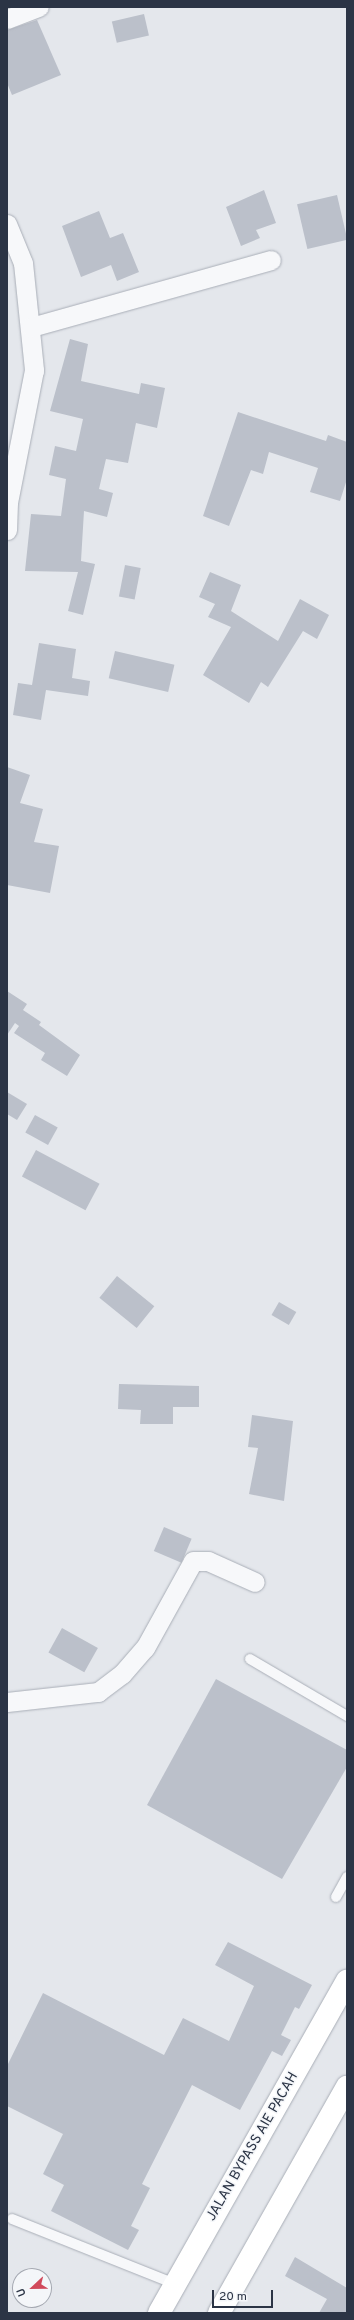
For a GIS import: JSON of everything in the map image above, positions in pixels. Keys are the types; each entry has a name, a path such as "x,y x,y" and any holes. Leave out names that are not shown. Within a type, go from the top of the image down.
{"highway":[{"name":"JALAN BYPASS AIE PACAH","path":"159,2313 347,1981"},
{"path":"220,2313 347,2087"}],"street":[{"path":"7,19 38,7"},
{"path":"7,224 22,263 31,327 34,370 8,502 7,530"},
{"path":"31,327 271,260"},
{"path":"7,1702 98,1692 122,1674 145,1648 193,1562 208,1561 255,1582"}],"lane":[{"path":"250,1659 347,1716"},
{"path":"336,1897 347,1877"},
{"path":"12,2219 175,2284"}],"building":[{"path":"144,14 149,35 117,43 112,21"},
{"path":"37,20 61,75 12,95 7,83 7,30"},
{"path":"264,190 276,223 256,230 260,238 241,246 226,207"},
{"path":"337,195 347,240 307,249 297,204"},
{"path":"99,211 110,238 123,233 139,272 117,281 111,265 81,277 62,226"},
{"path":"70,339 88,344 81,381 139,394 141,383 165,388 157,428 136,423 128,463 106,459 99,489 113,493 107,517 84,511 81,561 95,564 83,615 68,611 78,572 25,571 31,514 61,516 66,479 49,475 55,446 76,451 83,419 50,411"},
{"path":"238,412 326,441 328,435 347,442 347,479 340,501 310,492 318,468 269,452 263,474 251,470 229,526 203,516"},
{"path":"125,565 141,568 135,599 119,596"},
{"path":"210,572 241,585 231,611 278,641 300,599 329,615 317,639 303,631 268,687 261,682 249,703 203,675 231,627 208,617 215,604 199,597"},
{"path":"39,643 76,649 72,678 90,681 88,696 46,690 41,720 13,715 18,683 32,685"},
{"path":"115,651 174,665 168,692 109,678"},
{"path":"7,767 30,775 20,803 43,809 34,842 59,846 50,893 7,885"},
{"path":"7,991 27,1004 23,1010 41,1022 39,1025 80,1055 67,1076 41,1060 45,1053 14,1033 19,1026 15,1023 7,1035"},
{"path":"7,1092 27,1104 17,1120 7,1114"},
{"path":"35,1115 58,1128 48,1145 25,1132"},
{"path":"36,1150 100,1184 85,1210 22,1176"},
{"path":"117,1276 154,1306 137,1328 99,1298"},
{"path":"279,1302 296,1312 289,1325 272,1315"},
{"path":"119,1384 199,1386 199,1407 173,1407 173,1424 140,1424 141,1410 118,1409"},
{"path":"252,1415 293,1421 284,1501 249,1494 258,1448 248,1447"},
{"path":"164,1527 192,1539 181,1563 154,1551"},
{"path":"62,1628 98,1648 84,1672 48,1652"},
{"path":"216,1679 347,1750 347,1767 282,1879 147,1805"},
{"path":"228,1942 312,1985 299,2009 295,2007 281,2035 291,2040 282,2056 272,2051 240,2110 192,2085 142,2184 150,2188 131,2226 139,2230 128,2250 51,2211 64,2185 43,2174 63,2134 7,2106 7,2066 43,1993 164,2055 183,2018 229,2041 254,1986 215,1965"},
{"path":"295,2257 347,2288 347,2313 319,2313 327,2299 285,2276"}]}
